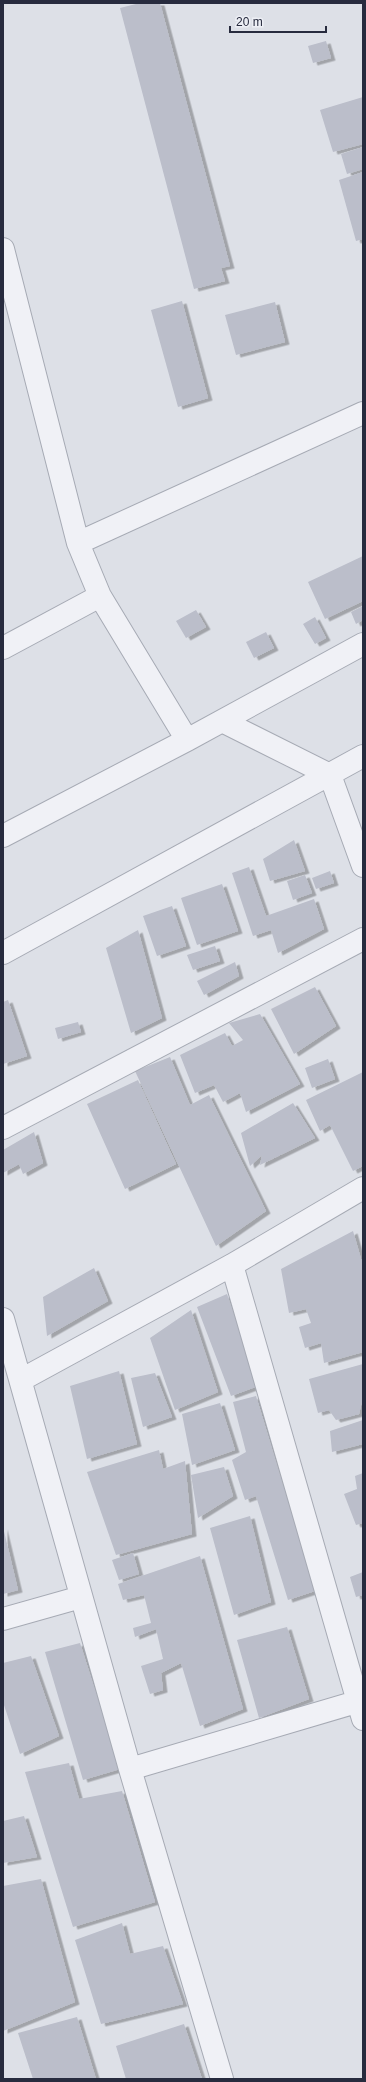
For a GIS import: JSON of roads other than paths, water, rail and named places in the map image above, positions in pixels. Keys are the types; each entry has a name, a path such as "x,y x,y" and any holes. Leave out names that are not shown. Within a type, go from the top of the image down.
{"street":[{"path":"3,249 78,543 100,596 187,740"},
{"path":"78,543 363,413"},
{"path":"3,648 100,596"},
{"path":"3,836 187,740 363,644"},
{"path":"222,721 330,775 363,866"},
{"path":"3,953 363,756"},
{"path":"3,1128 363,939"},
{"path":"21,1380 232,1265 363,1188"},
{"path":"130,1769 361,1707 232,1265"},
{"path":"3,1319 130,1769 222,2079"},
{"path":"3,1619 81,1597"}]}
